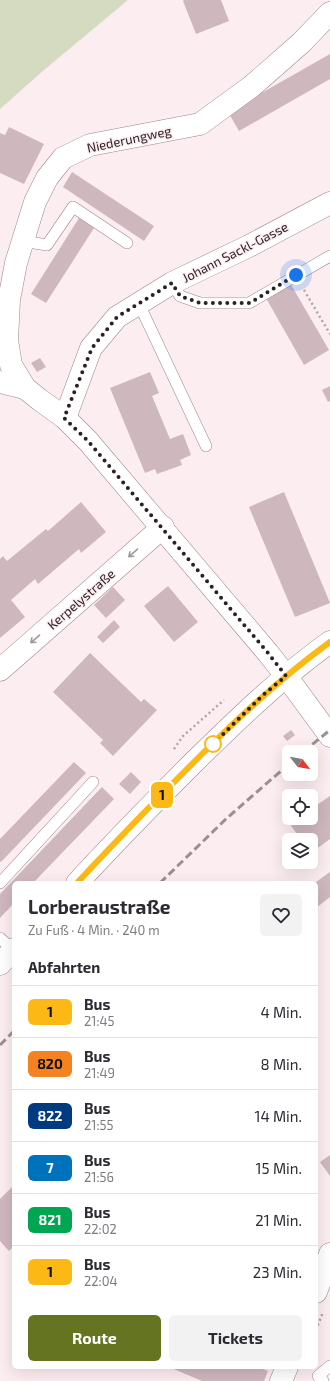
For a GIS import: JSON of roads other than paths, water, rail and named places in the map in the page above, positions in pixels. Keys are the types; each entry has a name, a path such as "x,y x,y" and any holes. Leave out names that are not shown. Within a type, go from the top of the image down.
{"street":[{"name":"Niederungweg","path":"330,14 252,86 200,124 90,145 63,158 47,178 35,202 22,241 9,300 7,340 11,365 25,388 64,418 88,441 268,653 330,736"},
{"name":"Johann Sackl-Gasse","path":"64,418 92,348 117,317 172,283 249,246 330,203"},
{"name":"Niederungweg","path":"0,382 25,388"},
{"name":"Kerpelystraße","path":"0,670 162,527"},
{"path":"79,881 142,814 207,749 286,676 330,642"},
{"path":"318,1287 330,1254"},
{"path":"281,1381 286,1369"}],"lane":[{"path":"22,241 47,245 73,207 127,243"},
{"path":"172,283 180,296 200,303 250,303 330,256"},
{"path":"139,304 206,446"},
{"path":"0,883 93,782"},
{"path":"323,1381 318,1376 330,1366"}],"railway":[{"path":"312,745 330,730"},
{"path":"162,881 227,818 282,770"},
{"path":"0,1045 12,1033"}]}
